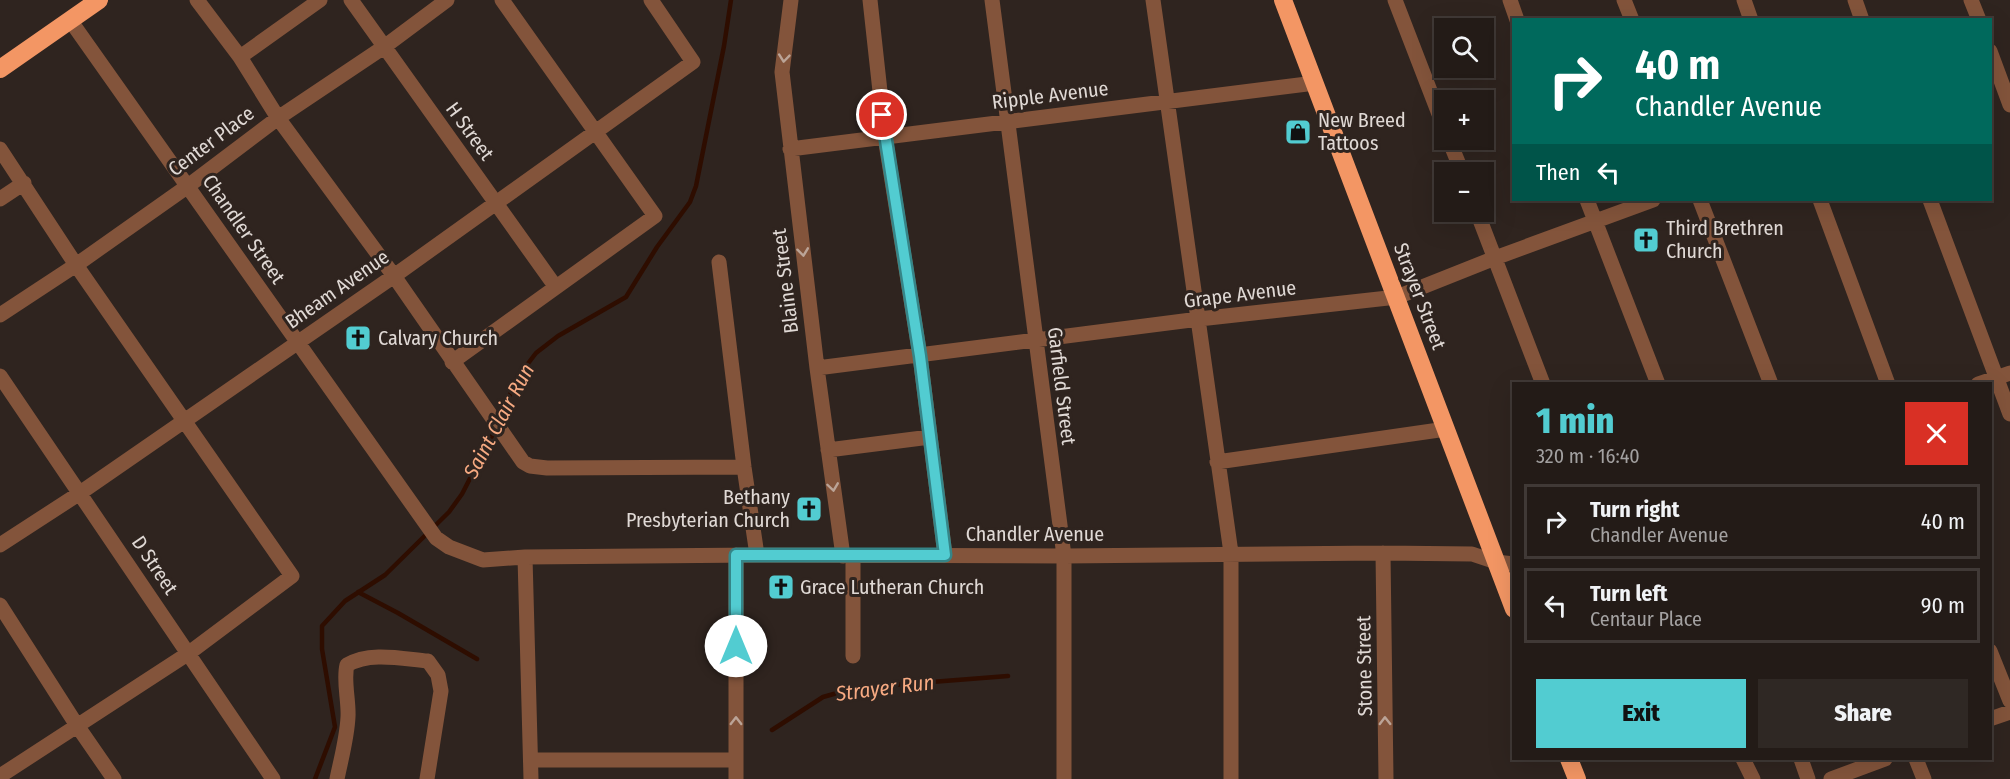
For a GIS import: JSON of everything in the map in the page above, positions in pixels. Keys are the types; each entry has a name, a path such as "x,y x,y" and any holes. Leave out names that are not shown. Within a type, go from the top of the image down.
{"highway":[{"path":"0,69 99,0"},
{"name":"Strayer Street","path":"1285,0 1446,429 1505,563 1512,599"},
{"path":"1569,760 1577,779"}],"street":[{"path":"197,0 240,57 278,118 394,276 523,462 530,466 744,467"},
{"path":"240,57 320,0"},
{"name":"H Street","path":"351,0 555,286"},
{"name":"Center Place","path":"0,315 76,265 188,186 278,118 447,0"},
{"path":"452,362 655,216 597,131 502,0"},
{"name":"Bheam Avenue","path":"0,545 80,494 394,276 693,62 651,0"},
{"name":"Blaine Street","path":"791,0 783,72 790,149 828,450 848,556 853,656"},
{"path":"870,0 885,138 920,356 945,555"},
{"name":"Garfield Street","path":"992,0 1064,556 1064,779"},
{"path":"1153,0 1231,553 1231,779"},
{"path":"1395,0 1434,101"},
{"path":"1510,0 1516,18"},
{"path":"1624,0 1631,18"},
{"path":"1744,0 1750,18"},
{"path":"1855,0 1861,18"},
{"path":"1971,0 1977,18"},
{"name":"Chandler Street","path":"70,20 436,538 449,547"},
{"path":"1999,67 2010,105"},
{"name":"Ripple Avenue","path":"790,149 1315,83"},
{"path":"0,149 76,265 292,576 189,652 0,776"},
{"path":"0,199 24,183"},
{"path":"1587,201 1657,382"},
{"name":"Grape Avenue","path":"817,368 1199,319 1397,297 1650,201"},
{"path":"1700,201 1770,382"},
{"path":"1820,201 1886,382"},
{"path":"1930,201 2003,375 2010,414"},
{"path":"1481,222 1542,382"},
{"path":"719,262 757,555"},
{"path":"1984,382 2003,375"},
{"name":"D Street","path":"0,376 273,779"},
{"path":"1217,462 1446,429"},
{"path":"828,450 930,437"},
{"name":"Chandler Avenue","path":"449,547 483,560 525,557 736,555 1064,556 1383,553 1472,554 1505,563"},
{"name":"Stone Street","path":"1383,553 1386,779"},
{"path":"736,555 736,779"},
{"path":"525,557 531,779"},
{"path":"0,605 114,779"},
{"path":"1992,656 2010,701"},
{"path":"337,779 348,722 347,665 354,660 371,657 428,661 438,675 441,691 427,779"},
{"path":"1992,718 2010,712"},
{"path":"531,760 736,760"},
{"path":"1743,760 1752,779"},
{"path":"1801,760 1808,779"},
{"path":"1831,779 1882,760"},
{"path":"1916,760 1923,779"}],"waterway":[{"name":"Saint Clair Run","path":"499,420 517,378 536,353 558,336 626,297 657,247 690,202 696,186 731,0"},
{"name":"Saint Clair Run","path":"315,779 335,727 322,649 322,626 345,601 385,575 449,512 462,494 496,428"},
{"name":"Strayer Run","path":"358,592 477,659"},
{"name":"Strayer Run","path":"772,730 823,697 855,688 1008,676"}],"place":[{"name":"New Breed Tattoos","path":"1298,132"},
{"name":"Third Brethren Church","path":"1646,240"},
{"name":"Calvary Church","path":"358,338"},
{"name":"Bethany Presbyterian Church","path":"809,509"},
{"name":"Grace Lutheran Church","path":"781,587"}],"route":[{"path":"736,646 736,555 945,555 920,356 882,115"}]}
